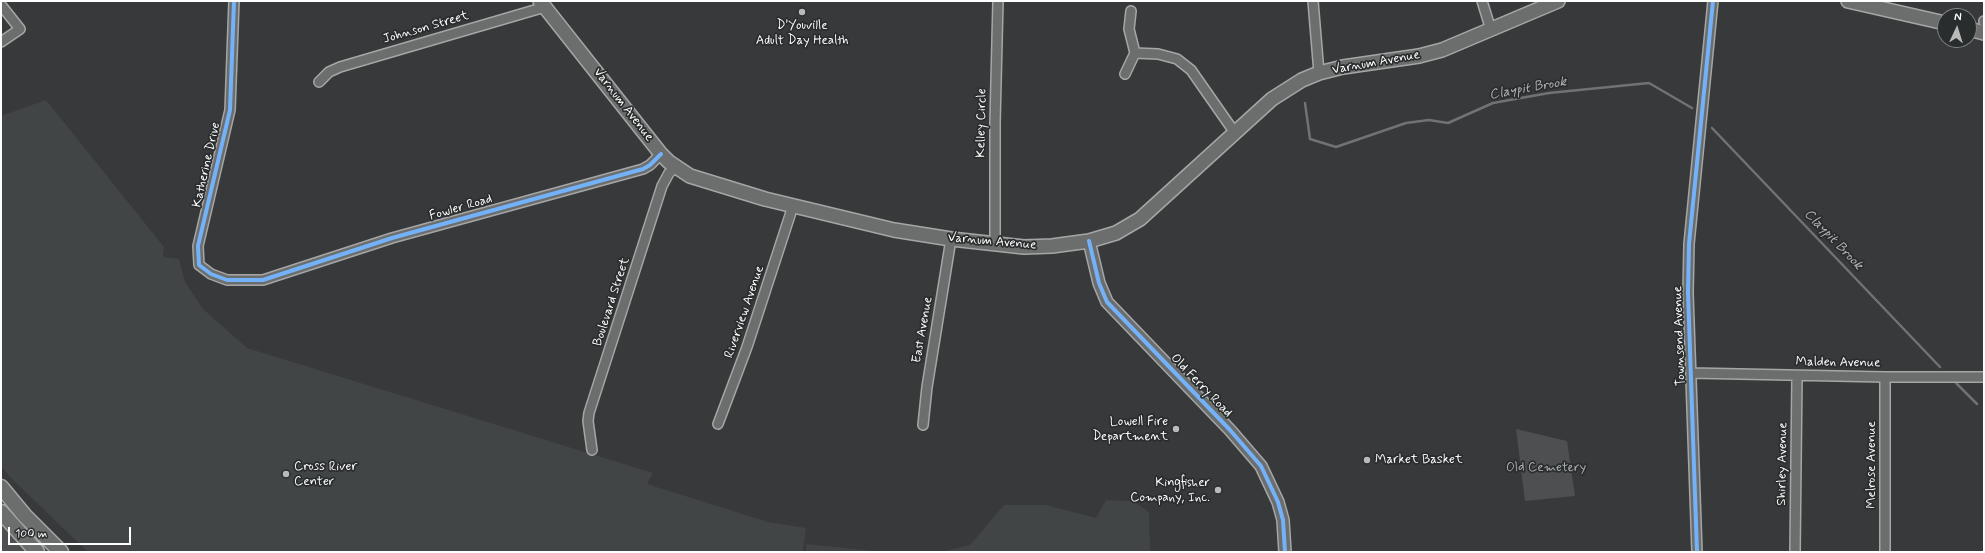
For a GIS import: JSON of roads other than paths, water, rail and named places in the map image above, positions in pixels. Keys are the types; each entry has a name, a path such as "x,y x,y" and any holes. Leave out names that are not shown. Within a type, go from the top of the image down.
{"main road":[{"name":"Varnum Avenue","path":"543,4 661,154 676,167 704,181 793,206 894,230 995,244 1040,246 1090,240 1116,233 1140,219 1276,95 1318,73 1343,67 1418,56 1442,50 1558,1"},
{"path":"1848,1 1937,22"},
{"path":"1,487 25,516 61,552"},
{"path":"1,512 37,552"}],"street":[{"name":"Katherine Drive","path":"234,1 230,110 198,246 200,265 211,274 227,280 263,280"},
{"name":"Kelley Circle","path":"995,244 995,123 998,1"},
{"path":"1313,1 1318,73"},
{"path":"1482,1 1491,30"},
{"name":"Townsend Avenue","path":"1697,552 1688,293 1688,244 1713,1"},
{"name":"Johnson Street","path":"319,82 329,72 340,67 543,4"},
{"path":"1,5 20,29 1,42"},
{"path":"1125,74 1135,53 1130,29 1131,11"},
{"path":"1135,53 1158,54 1177,59 1191,70 1235,133"},
{"name":"Fowler Road","path":"263,280 392,238 629,173 650,165 661,154"},
{"name":"Boulevard Street","path":"592,450 588,420 589,413 662,186 669,173 676,167"},
{"name":"Riverview Avenue","path":"718,424 747,347 793,206"},
{"name":"East Avenue","path":"923,426 927,387 951,239"},
{"name":"Old Ferry Road","path":"1090,240 1099,283 1107,302 1230,430 1261,466 1278,502 1283,520 1285,552"},
{"name":"Malden Avenue","path":"1691,373 1797,376 1984,377"},
{"name":"Shirley Avenue","path":"1795,552 1797,376"},
{"name":"Melrose Avenue","path":"1885,377 1885,552"}],"waterway":[{"name":"Claypit Brook","path":"1305,103 1310,139 1336,147 1406,123 1429,120 1448,123 1493,103 1549,93 1649,83 1692,108"},
{"name":"Claypit Brook","path":"1712,128 1940,367"},
{"name":"Claypit Brook","path":"1956,383 1977,404"}],"place":[{"name":"D'Youville Adult Day Health","path":"802,12"},
{"name":"Lowell Fire Department","path":"1176,429"},
{"name":"Market Basket","path":"1367,460"},
{"name":"Cross River Center","path":"286,474"},
{"name":"Kingfisher Company, Inc.","path":"1218,490"}],"park label":[{"name":"Old Cemetery","path":"1546,468"}]}
